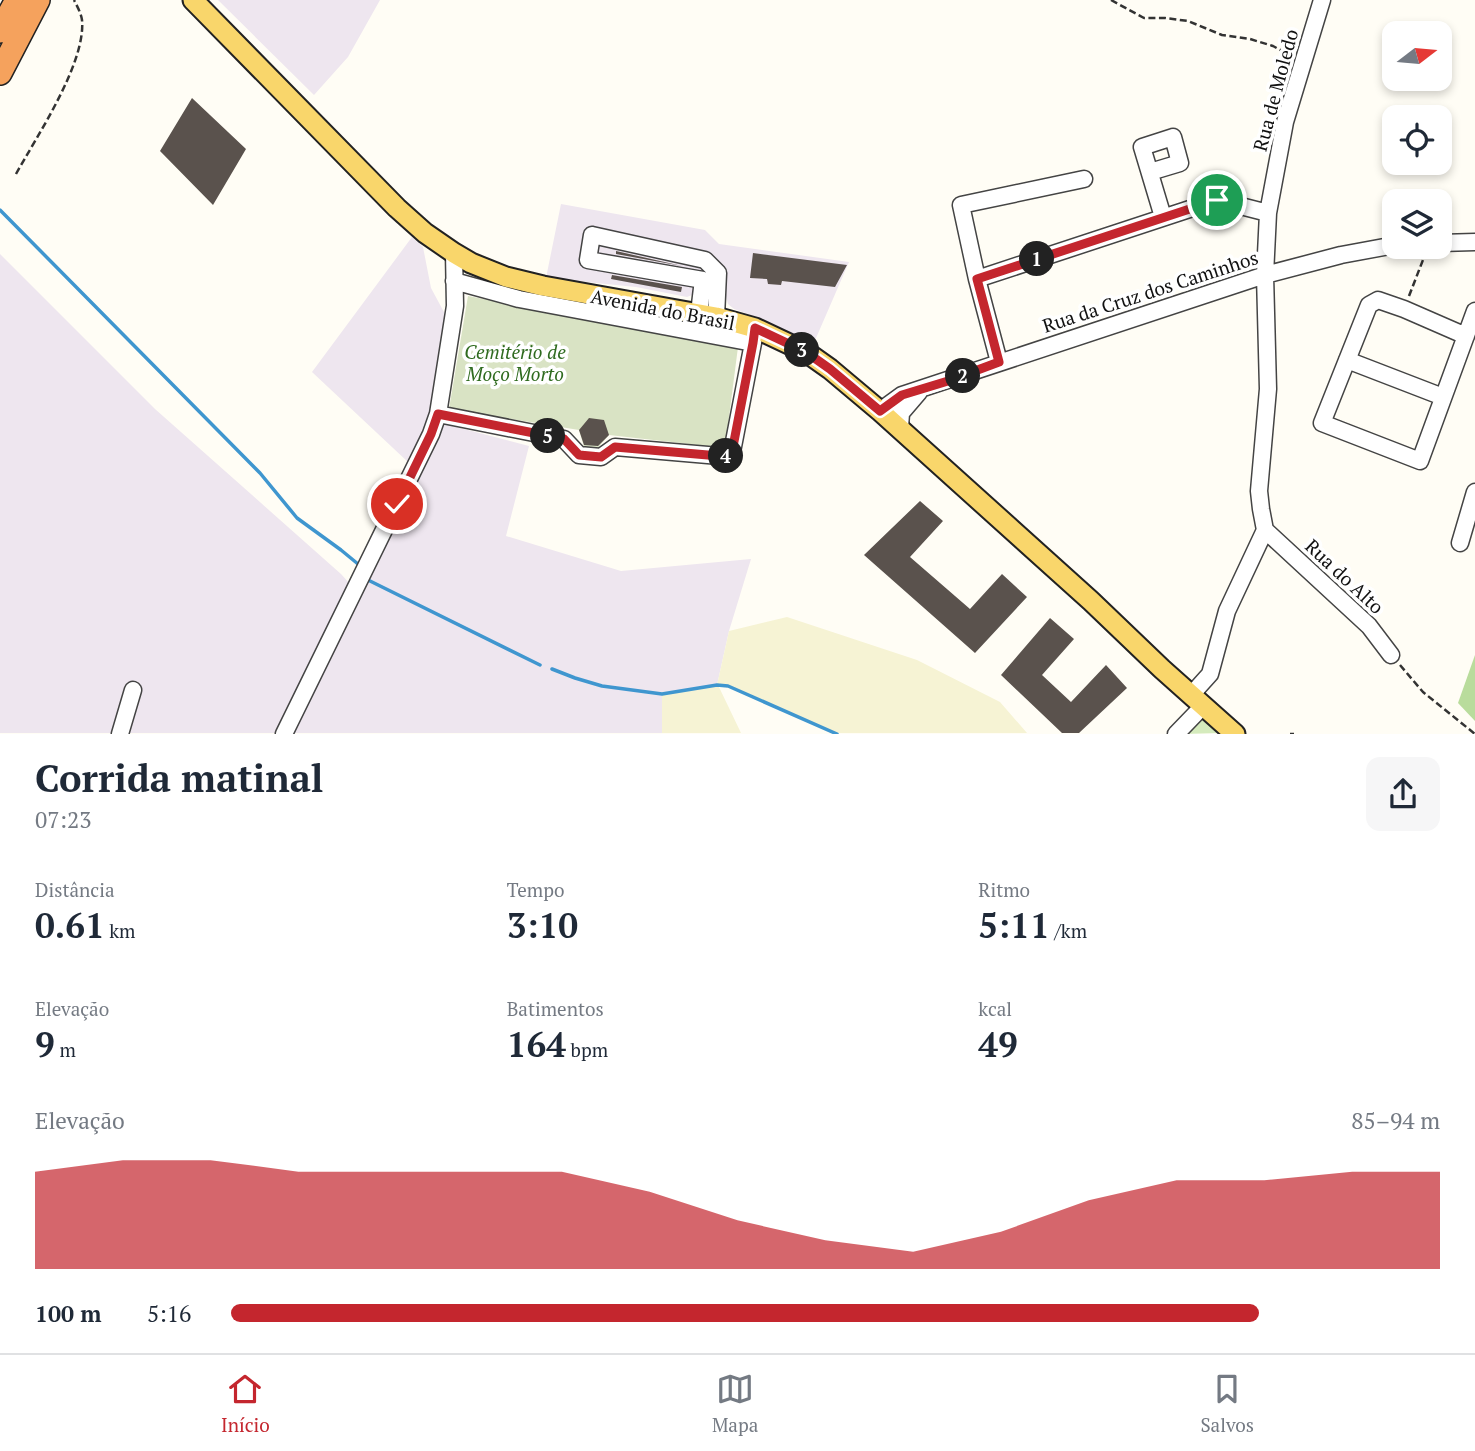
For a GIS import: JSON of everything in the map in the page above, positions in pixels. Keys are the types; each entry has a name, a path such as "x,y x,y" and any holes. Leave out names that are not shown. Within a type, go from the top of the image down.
{"highway":[{"path":"0,31 26,3"},
{"path":"0,73 26,3"}],"main road":[{"name":"Avenida do Brasil","path":"193,0 397,208 425,233 471,263 506,277 543,286 707,315 754,335 806,352 880,411 1091,601 1162,669 1236,733"}],"street":[{"name":"Rua de Moledo","path":"1265,530 1259,491 1268,389 1265,275 1268,213 1285,122 1322,0"},
{"path":"1150,172 1164,217"},
{"path":"999,362 961,205 1084,179"},
{"path":"977,279 1217,200 1268,213"},
{"path":"592,235 705,260 718,272 707,315 703,280 588,260 592,235"},
{"path":"1452,243 1475,242"},
{"name":"Rua da Cruz dos Caminhos","path":"880,411 902,395 1265,275 1382,247"},
{"path":"284,733 431,434 438,414 455,306 454,253"},
{"path":"438,414 564,439 579,455 601,457 615,447 731,457 754,335 519,299 454,281"},
{"path":"1466,336 1378,300 1369,305 1322,423 1420,461 1443,397 1466,336 1475,311"},
{"path":"1347,360 1443,397"},
{"path":"900,429 901,413 921,390"},
{"path":"1460,543 1475,492"},
{"path":"1176,733 1210,674 1227,611 1265,530"},
{"name":"Rua do Alto","path":"1265,530 1369,626 1391,655"},
{"path":"120,733 134,690"}],"path":[{"path":"16,174 69,78 82,37 82,18 74,0"},
{"path":"1111,0 1144,18 1188,21 1222,35 1273,46 1302,64"},
{"path":"1404,309 1423,259"},
{"path":"1391,655 1423,692 1475,733"}],"shaded area":[{"path":"218,0 380,0 348,57 314,95"},
{"path":"561,204 705,230 719,244 849,262 813,345 762,319 734,309 728,304 726,297 695,291 687,297 636,287 546,278"},
{"path":"412,237 423,247 431,288 445,314 438,380 422,440 409,463 312,372"},
{"path":"0,254 155,409 341,574 359,594 445,424 529,446 506,536 621,571 751,559 729,631 717,685 663,694 662,733 0,733"},
{"path":"787,617 917,660 1000,702 1027,733 837,733 728,686 718,685 741,733 662,733 662,694 717,685 729,631"}],"green space":[{"name":"Cemitério de Moço Morto","path":"468,296 738,347 725,448 609,435 594,452 585,450 579,430 449,409"},
{"path":"1475,655 1475,721 1458,703"},
{"path":"1202,717 1219,733 1183,734"}],"building":[{"path":"192,98 246,149 213,205 160,151"},
{"path":"616,251 682,266 616,254"},
{"path":"753,253 847,265 835,287 782,281 781,285 768,284 767,279 750,278"},
{"path":"612,275 682,287 681,292 611,279"},
{"path":"589,418 604,420 609,435 598,446 584,445 579,430"},
{"path":"920,501 943,521 910,557 970,609 1002,574 1027,597 975,653 864,555"},
{"path":"1050,618 1074,639 1042,675 1071,702 1106,665 1127,688 1079,733 1062,733 1001,675"}],"waterway":[{"path":"0,210 260,473 297,518 358,564"},
{"path":"368,580 540,665"},
{"path":"552,669 602,686 662,694 717,685 728,686 837,734"}],"route":[{"path":"397,504 438,414 564,439 579,455 601,457 615,447 731,457 755,328 806,352 880,411 902,395 999,362 977,279 1217,200"}]}
